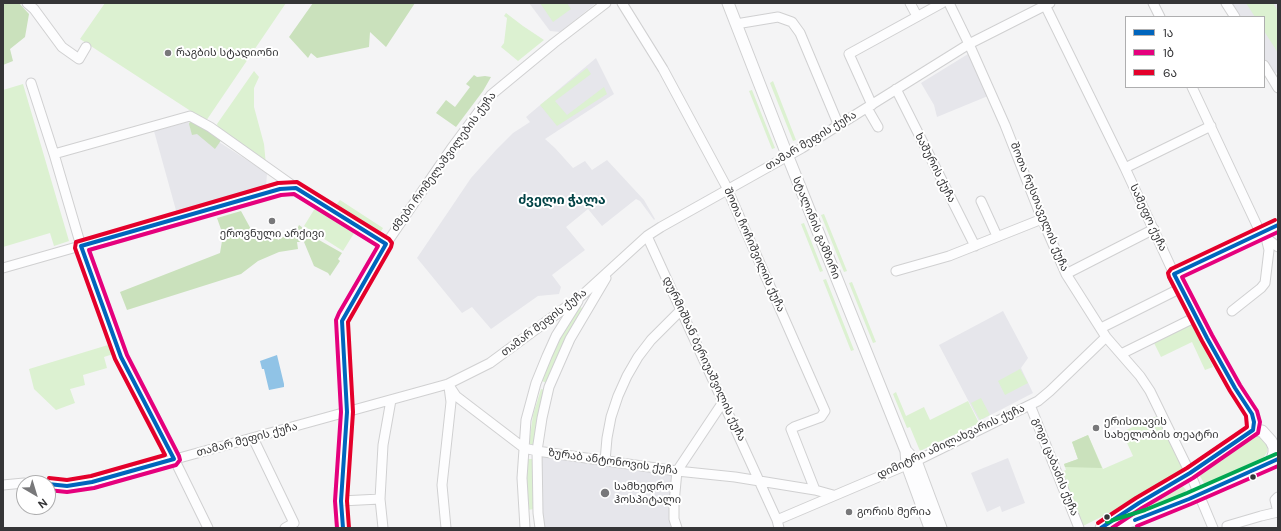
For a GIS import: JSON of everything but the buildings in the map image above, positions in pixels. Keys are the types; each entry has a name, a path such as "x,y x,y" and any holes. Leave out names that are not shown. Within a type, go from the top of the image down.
{"main road":[{"name":"სტალინის გამზირი","path":"728,3 787,156 906,451 941,528"},
{"path":"1174,274 1264,236 1278,225"},
{"name":"სამეფო ქუჩა","path":"1174,274 1234,388 1252,414 1254,422 1253,430"},
{"path":"1101,528 1139,503 1190,473 1253,430 1262,431 1271,441 1274,447 1274,461 1189,499 1147,516 1109,528"},
{"name":"სტალინის გამზირი","path":"911,463 930,528"}],"street":[{"path":"27,3 34,9 62,47 79,59 86,47"},
{"name":"ძმები რომელაშვილების ქუჩა","path":"343,528 341,501 347,412 343,318 386,244 451,149 492,93 606,3"},
{"name":"შოთა ჩოჩიშვილის ქუჩა","path":"622,3 663,69 727,190 825,411 821,417 791,429 815,490"},
{"path":"910,3 917,16"},
{"path":"878,127 850,54 942,3"},
{"name":"შოთა რუსთაველის ქუჩა","path":"949,3 1005,125 1042,219 1066,274 1106,337 1140,376 1150,391 1190,473 1213,528"},
{"path":"1153,3 1160,16"},
{"path":"1226,3 1234,16"},
{"name":"თამარ მეფის ქუჩა","path":"56,485 67,486 92,482 448,384 490,363 578,299 647,236 661,227 802,148 969,44 1046,4"},
{"name":"სამეფო ქუჩა","path":"1046,4 1154,229 1174,274"},
{"path":"736,24 778,17 792,22 800,33 839,126"},
{"path":"1265,67 1278,88"},
{"path":"31,83 81,246 121,357 208,528"},
{"path":"1192,88 1264,236 1269,250 1265,283 1261,288 1232,311"},
{"name":"ხაშურის ქუჩა","path":"896,89 974,246"},
{"path":"54,154 190,116 210,127 296,188 386,244"},
{"path":"1125,168 1211,126"},
{"path":"279,176 281,184 280,189"},
{"path":"3,268 280,189 296,188"},
{"path":"980,201 997,236"},
{"path":"896,271 949,256 1042,219"},
{"path":"1066,274 1154,229"},
{"name":"დურმიშხან ბერიუაშვილის ქუჩა","path":"647,236 760,482"},
{"path":"1264,236 1278,247"},
{"path":"540,528 538,513 537,451 549,387 570,339 612,268"},
{"path":"1101,328 1181,288"},
{"path":"525,528 522,478 526,420 536,383 556,336 578,299 583,300 587,308"},
{"path":"605,461 611,417 627,376 638,357 651,340 681,310"},
{"path":"1122,355 1196,317"},
{"path":"544,324 553,330 556,336"},
{"name":"დიმიტრი ამილახვარის ქუჩა","path":"778,524 833,496 911,463 1038,401 1106,337"},
{"path":"536,383 549,387"},
{"path":"446,528 442,485 452,402 448,384"},
{"name":"ზურაბ ანტონოვის ქუჩა","path":"448,384 456,396 524,448 677,471 735,477 815,490 833,496"},
{"path":"383,528 380,499 383,444 390,400"},
{"path":"677,528 674,519 674,503 677,471 723,402"},
{"name":"გოგი ცაბაძის ქუჩა","path":"1030,405 1079,528"},
{"path":"253,438 294,523 284,528"},
{"path":"1179,479 1188,484 1191,489 1189,499"},
{"path":"760,482 778,524"},
{"path":"3,485 16,484"},
{"path":"1227,526 1278,512 1275,500 1278,497"},
{"path":"341,501 380,499"},
{"path":"524,513 538,513"}],"shaded area":[{"path":"529,3 596,3 560,32 550,31"},
{"path":"1230,3 1278,3 1278,72 1274,74 1265,60 1265,16 1238,16"},
{"path":"968,54 988,96 937,117 934,105 921,83"},
{"path":"596,58 614,94 545,139 573,168 585,161 592,170 607,160 644,200 655,219 654,220 640,201 636,199 602,226 588,209 566,227 585,250 552,275 561,287 559,294 538,296 491,329 472,307 462,313 417,258 471,178 496,150 513,133 530,122 526,117"},
{"path":"188,122 267,173 266,188 177,214 154,131"},
{"path":"1003,311 1028,358 1021,368 1033,393 979,421 939,345"},
{"name":"სამხედრო ჰოსპიტალი","path":"539,456 672,472 670,513 673,528 541,528"},
{"path":"1008,458 1025,503 1002,512 1000,506 987,512 971,473"}],"green space":[{"path":"3,3 19,3 29,14 25,37 10,49 13,61 3,65"},
{"path":"105,3 286,3 206,121 80,39"},
{"path":"313,3 415,3 386,47 370,32 369,47 317,58 311,53 308,58 289,37"},
{"path":"540,3 567,3 571,9 553,22"},
{"path":"1246,3 1273,3 1278,11 1278,53 1265,33 1265,16 1254,16"},
{"path":"506,13 544,40 518,61 501,47 504,43 507,18 504,16"},
{"path":"587,68 591,74 555,101 567,115 604,87 607,94 557,126 540,105"},
{"path":"254,71 259,77 254,88 254,107 264,144 266,165 219,132 217,124"},
{"path":"474,75 477,77 491,77 483,91 456,127 436,113 446,100 455,107 470,87 466,84"},
{"path":"773,81 796,140 793,141 770,83"},
{"path":"23,84 69,241 54,246 50,233 3,247 3,90"},
{"path":"752,90 775,148 772,149 749,91"},
{"path":"196,120 222,139 215,149 197,134 192,135 189,124 190,121"},
{"path":"340,200 383,228 380,233 336,205"},
{"path":"317,205 356,230 343,251 304,226"},
{"path":"241,211 258,242 274,233 278,240 297,229 299,225 303,228 303,231 342,253 338,259 340,261 330,276 328,273 314,266 304,242 297,242 298,249 279,252 258,261 241,274 127,310 120,292 220,253 223,235 217,218"},
{"path":"824,214 847,271 844,272 821,215"},
{"path":"804,223 823,271 820,272 801,224"},
{"path":"826,279 854,350 851,351 823,280"},
{"path":"852,282 876,342 873,343 849,283"},
{"path":"581,307 583,311 549,384 542,381 562,333 578,308"},
{"path":"1192,321 1213,367 1205,370 1192,342 1161,357 1153,341"},
{"path":"108,345 113,354 104,357 107,368 83,375 85,385 70,389 75,403 56,410 34,389 29,369"},
{"path":"1020,369 1028,383 1005,395 998,381"},
{"path":"541,389 548,391 536,445 529,444 533,415"},
{"path":"896,392 906,416 924,407 930,420 968,401 979,423 920,451 910,427 907,428 893,394"},
{"path":"981,398 990,415 980,420 971,403"},
{"path":"1157,416 1187,472 1083,526 1061,472 1066,470 1064,464 1078,459 1072,442 1088,435 1103,469 1133,456 1122,432"},
{"path":"1088,435 1102,468 1065,467 1064,464 1078,459 1072,442"},
{"path":"1258,435 1268,445 1267,452 1264,457 1205,485 1197,471 1250,436"},
{"path":"526,459 535,459 535,509 527,510"},
{"path":"1181,484 1186,490 1185,493 1148,509 1146,508 1145,505"}],"water":[{"path":"277,355 284,387 269,390 264,369 262,369 260,361"}],"transit line":[{"name":"6ა","path":"56,479 67,480 91,476 165,455 115,359 75,248 76,242 278,183 297,182 389,239 392,243 348,322 353,412 347,501 349,528"},
{"name":"1ა","path":"56,485 67,486 92,482 174,459 121,357 81,246 280,189 296,188 386,244 342,321 347,412 341,501 343,528"},
{"name":"1ბ","path":"56,491 67,492 94,488 176,465 180,460 127,355 89,250 281,195 294,194 378,246 336,320 341,412 335,501 337,528"},
{"name":"6ა","path":"1098,523 1136,498 1187,468 1247,427 1246,416 1202,341 1168,273 1171,269 1275,220"},
{"name":"1ა","path":"1101,528 1139,503 1190,473 1253,430 1254,422 1252,414 1235,388 1207,338 1174,274 1278,225"},
{"name":"1ბ","path":"1112,528 1142,508 1193,478 1258,433 1260,422 1257,411 1240,385 1212,335 1182,277 1278,232"},
{"path":"1107,522 1145,510 1276,454"},
{"name":"1ა","path":"1135,520 1189,499 1278,459"},
{"name":"1ბ","path":"1137,526 1278,466"}],"place":[{"name":"რაგბის სტადიონი","path":"168,53"},
{"name":"ეროვნული არქივი","path":"272,221"},
{"name":"ერისთავის სახელობის თეატრი","path":"1096,428"},
{"name":"სამხედრო ჰოსპიტალი","path":"605,493"},
{"name":"გორის მერია","path":"849,512"}],"district":[{"name":"ძველი ჭალა","path":"562,201"}]}
